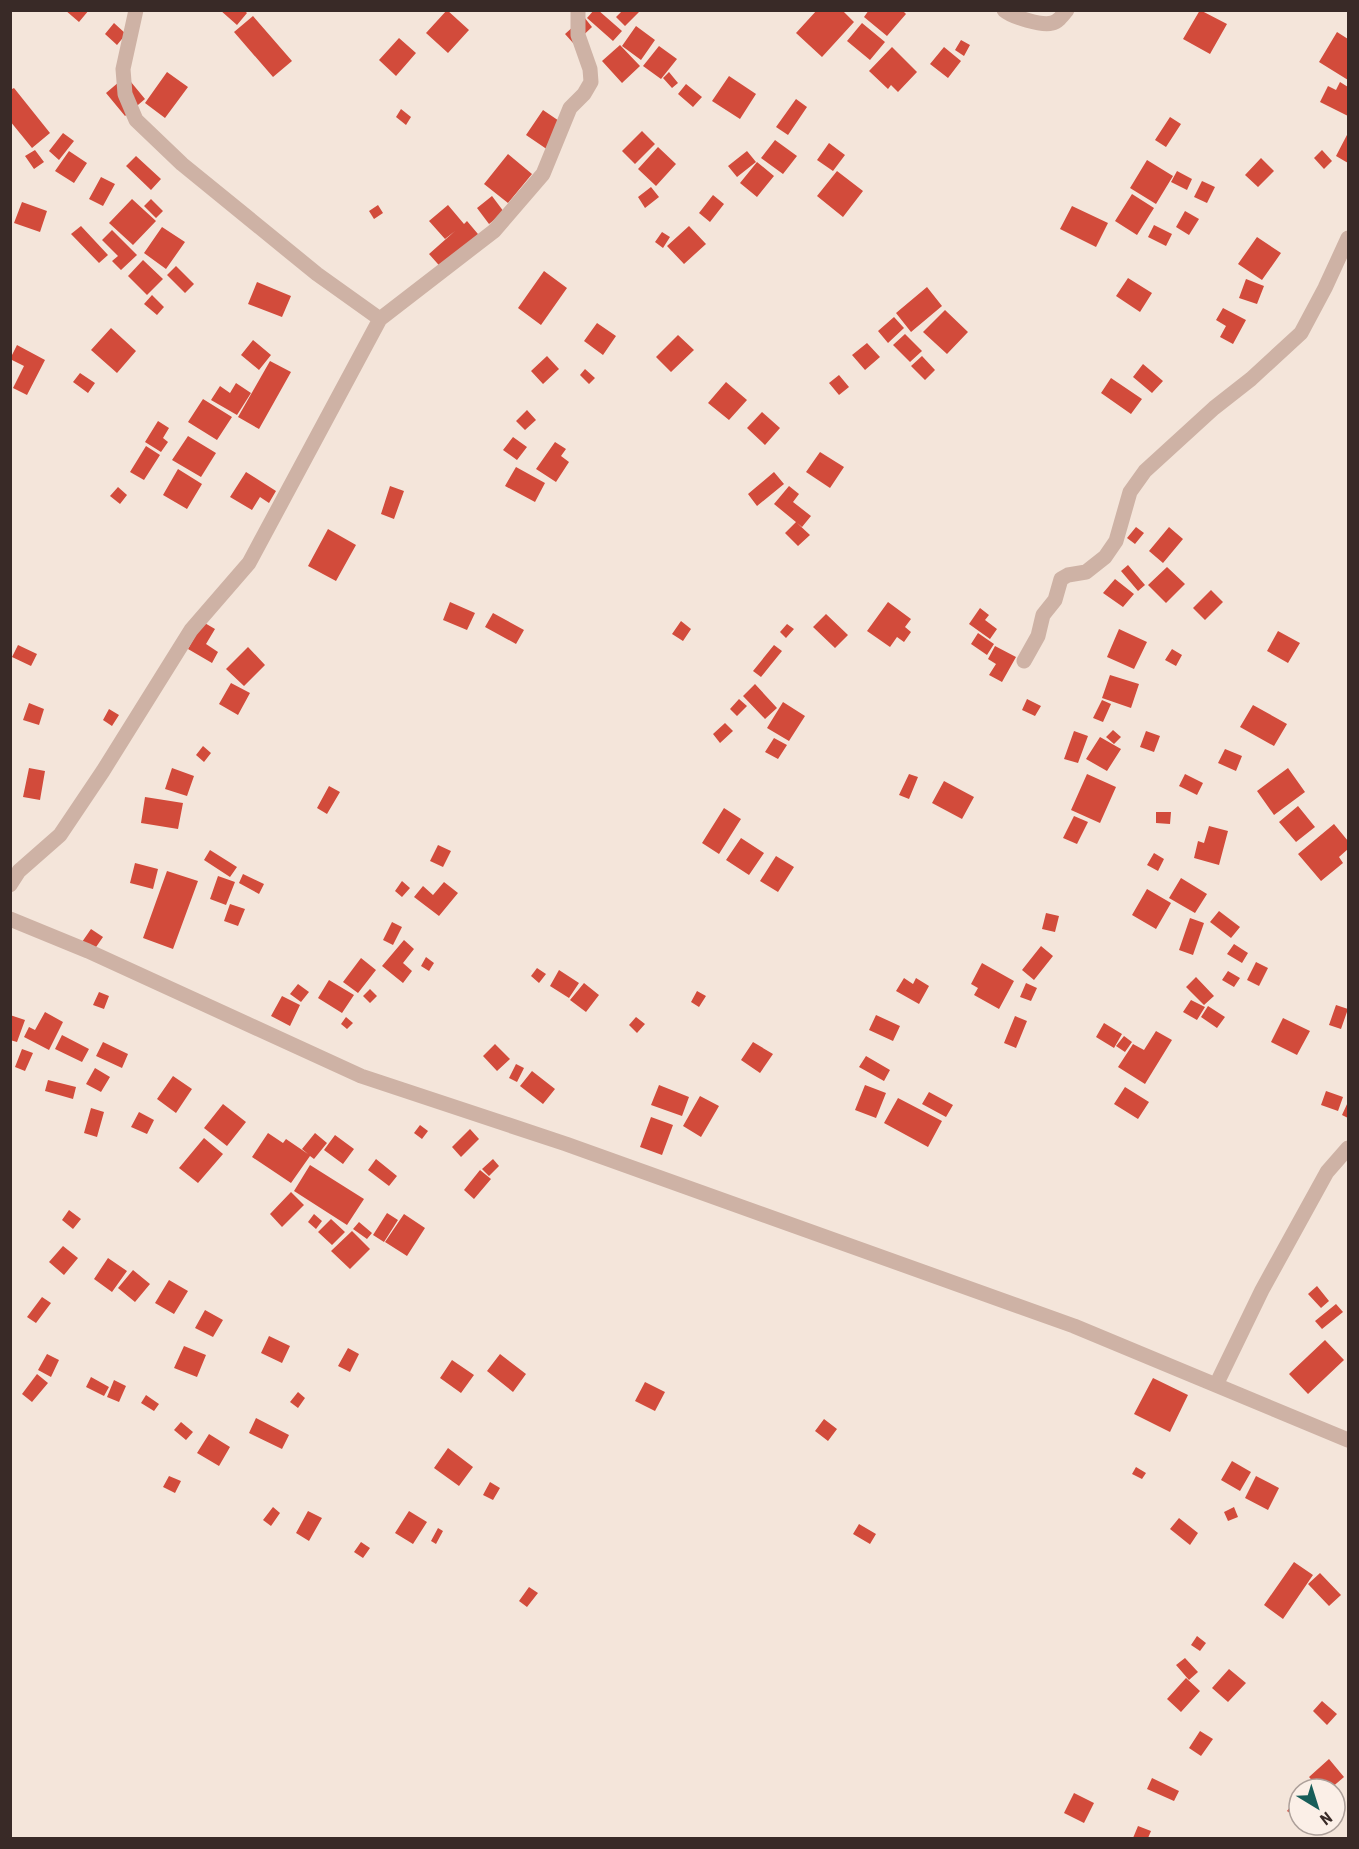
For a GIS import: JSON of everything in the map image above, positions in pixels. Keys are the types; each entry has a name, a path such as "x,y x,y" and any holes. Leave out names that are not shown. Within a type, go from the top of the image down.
{"street":[{"path":"136,10 123,69 124,94 136,120 182,164 317,274 380,319"},
{"path":"10,885 18,871 60,835 191,630 249,563 380,319 494,231 543,174 570,108 584,94 591,82 590,69 578,35 578,10"},
{"path":"1004,10 1007,14 1020,18 1052,23 1067,10"},
{"path":"1024,661 1038,636 1043,615 1055,600 1061,579 1068,575 1086,572 1105,557 1116,541 1130,492 1144,471 1301,333 1348,238"},
{"path":"10,919 88,951 361,1076 566,1144 1074,1326 1348,1440"},
{"path":"1216,1385 1262,1290 1327,1172 1348,1148"}],"building":[{"path":"65,10 89,10 79,22"},
{"path":"220,10 244,10 247,13 237,25"},
{"path":"447,10 469,30 448,53 426,33"},
{"path":"594,10 598,10 622,31 613,41 587,18"},
{"path":"623,10 639,12 625,26 616,17"},
{"path":"817,10 842,10 854,22 822,57 796,33"},
{"path":"869,10 902,10 906,14 887,36 864,17"},
{"path":"1200,10 1227,24 1210,54 1183,39"},
{"path":"253,16 292,61 273,77 234,32"},
{"path":"584,17 592,27 574,44 565,34"},
{"path":"114,23 126,34 117,45 105,34"},
{"path":"862,23 885,42 870,60 847,41"},
{"path":"636,26 655,40 641,60 622,46"},
{"path":"1337,32 1348,39 1348,80 1319,62"},
{"path":"399,38 416,53 396,76 379,60"},
{"path":"961,40 970,45 964,56 955,50"},
{"path":"620,45 640,66 622,83 602,61"},
{"path":"659,46 677,59 661,79 643,66"},
{"path":"892,47 917,72 898,92 891,85 888,89 869,71"},
{"path":"944,47 961,61 948,78 930,64"},
{"path":"167,72 188,87 165,118 145,103"},
{"path":"669,72 678,83 672,88 663,78"},
{"path":"126,76 145,99 125,116 106,93"},
{"path":"729,76 756,94 740,119 712,101"},
{"path":"1340,82 1348,87 1348,116 1320,102 1328,86 1336,90"},
{"path":"686,84 702,97 693,107 678,94"},
{"path":"14,88 50,133 32,148 10,121 10,90"},
{"path":"796,99 807,107 788,135 776,127"},
{"path":"401,109 411,117 406,125 396,117"},
{"path":"543,110 565,125 548,150 526,135"},
{"path":"1170,117 1181,124 1166,147 1155,140"},
{"path":"642,131 655,144 635,164 622,151"},
{"path":"63,133 74,141 59,160 49,151"},
{"path":"1348,133 1348,163 1336,156"},
{"path":"775,140 797,156 783,174 761,158"},
{"path":"829,143 845,155 833,171 817,160"},
{"path":"658,147 676,164 656,186 638,169"},
{"path":"35,150 44,162 34,169 25,156"},
{"path":"1322,150 1332,161 1324,169 1314,158"},
{"path":"69,151 87,163 74,183 55,171"},
{"path":"747,151 756,162 737,177 728,166"},
{"path":"508,154 532,174 508,203 484,184"},
{"path":"136,156 161,179 151,190 126,166"},
{"path":"1261,158 1274,171 1258,187 1245,175"},
{"path":"1147,160 1173,176 1156,204 1130,188"},
{"path":"757,162 774,176 757,197 740,183"},
{"path":"837,171 863,191 843,217 817,196"},
{"path":"1177,171 1192,179 1187,190 1171,182"},
{"path":"101,177 115,184 103,206 89,199"},
{"path":"1202,181 1215,187 1207,203 1194,197"},
{"path":"651,187 659,197 645,208 638,197"},
{"path":"1132,194 1154,208 1137,235 1115,221"},
{"path":"713,195 724,204 710,222 699,213"},
{"path":"492,196 504,212 489,224 477,208"},
{"path":"132,199 156,221 133,245 109,223"},
{"path":"151,199 163,211 156,218 144,206"},
{"path":"22,202 47,211 40,232 14,223"},
{"path":"378,205 383,213 374,219 369,211"},
{"path":"448,205 464,224 467,221 483,240 445,272 429,254 455,231 445,239 429,221"},
{"path":"1072,206 1108,223 1096,247 1060,229"},
{"path":"1185,211 1199,219 1189,235 1176,227"},
{"path":"1154,225 1172,234 1166,246 1148,237"},
{"path":"81,226 108,255 99,263 71,234"},
{"path":"689,226 706,244 684,264 667,246"},
{"path":"162,227 185,242 166,269 144,253"},
{"path":"112,230 137,255 121,270 112,261 118,256 102,240"},
{"path":"662,232 670,237 663,248 655,242"},
{"path":"1257,237 1281,253 1262,280 1238,264"},
{"path":"143,260 163,279 147,295 128,276"},
{"path":"176,266 194,284 185,293 167,275"},
{"path":"544,271 567,288 541,325 518,308"},
{"path":"1128,278 1152,293 1140,312 1116,296"},
{"path":"1246,279 1264,286 1257,304 1239,298"},
{"path":"257,282 291,296 282,317 248,304"},
{"path":"927,287 942,306 911,332 896,313"},
{"path":"152,295 164,307 157,315 144,304"},
{"path":"1223,308 1246,320 1233,344 1220,337 1226,326 1216,320"},
{"path":"945,310 968,332 947,354 923,332"},
{"path":"894,317 904,328 888,343 878,331"},
{"path":"597,323 616,336 603,355 584,341"},
{"path":"111,328 136,351 117,373 91,350"},
{"path":"905,334 922,351 910,362 893,345"},
{"path":"678,335 694,350 671,372 656,357"},
{"path":"253,340 271,355 259,370 241,355"},
{"path":"867,343 880,357 865,370 852,355"},
{"path":"17,345 45,360 27,395 13,388 24,366 10,359"},
{"path":"547,356 559,369 543,384 531,371"},
{"path":"922,356 935,370 925,380 911,366"},
{"path":"270,361 291,372 259,429 238,417"},
{"path":"1143,364 1163,381 1152,393 1133,377"},
{"path":"585,369 595,378 589,384 580,375"},
{"path":"80,373 95,383 88,393 73,382"},
{"path":"839,375 849,387 839,395 829,383"},
{"path":"1111,378 1142,399 1131,414 1101,393"},
{"path":"726,382 747,400 729,420 708,403"},
{"path":"236,383 251,393 237,415 211,400 220,386 230,393"},
{"path":"203,399 232,417 217,440 188,422"},
{"path":"527,410 536,420 525,430 516,421"},
{"path":"762,412 780,428 765,445 747,428"},
{"path":"158,421 169,428 163,438 168,442 161,452 145,442"},
{"path":"188,436 216,453 201,477 172,460"},
{"path":"513,437 527,447 517,460 503,450"},
{"path":"555,442 566,449 561,456 569,462 556,482 536,469"},
{"path":"146,446 160,455 144,480 130,472"},
{"path":"820,452 844,467 830,488 806,472"},
{"path":"516,467 545,483 535,502 505,486"},
{"path":"178,469 202,484 187,509 163,495"},
{"path":"246,472 276,491 269,503 260,497 252,510 230,497"},
{"path":"774,472 784,484 757,506 748,494"},
{"path":"390,486 404,491 394,519 381,514"},
{"path":"789,486 799,494 793,502 811,516 802,527 774,504"},
{"path":"118,487 127,495 120,504 110,496"},
{"path":"796,522 810,535 798,546 785,533"},
{"path":"1136,527 1144,533 1135,544 1127,538"},
{"path":"1169,527 1183,539 1163,563 1149,551"},
{"path":"328,529 356,545 336,581 308,566"},
{"path":"1128,565 1145,585 1138,591 1121,571"},
{"path":"1167,567 1185,584 1166,603 1148,585"},
{"path":"1115,579 1134,594 1123,607 1103,593"},
{"path":"1211,590 1223,602 1205,620 1193,608"},
{"path":"450,602 475,613 467,630 443,620"},
{"path":"888,602 911,619 905,627 911,632 904,642 897,637 890,647 867,631"},
{"path":"980,608 989,615 985,620 997,629 990,639 969,624"},
{"path":"493,613 524,630 516,644 485,627"},
{"path":"826,614 848,635 835,648 813,627"},
{"path":"681,621 691,629 683,641 672,634"},
{"path":"203,622 215,629 206,644 218,652 212,663 188,649"},
{"path":"787,624 794,629 786,638 780,632"},
{"path":"1119,629 1147,642 1134,669 1107,657"},
{"path":"1278,631 1300,643 1288,663 1267,651"},
{"path":"978,633 994,644 987,655 971,644"},
{"path":"18,645 37,654 31,666 12,657"},
{"path":"774,645 782,651 761,677 753,671"},
{"path":"995,646 1016,657 1002,682 989,675 996,664 988,659"},
{"path":"248,647 265,665 244,686 226,669"},
{"path":"1172,649 1182,655 1176,666 1165,660"},
{"path":"1110,675 1139,684 1131,708 1102,698"},
{"path":"231,683 250,693 238,715 219,704"},
{"path":"755,684 777,708 765,719 743,696"},
{"path":"739,699 747,706 737,716 730,709"},
{"path":"1027,699 1041,706 1035,716 1022,710"},
{"path":"1102,700 1111,704 1103,722 1093,718"},
{"path":"783,702 805,716 789,741 767,728"},
{"path":"29,703 44,709 39,725 23,720"},
{"path":"1253,705 1287,724 1274,746 1240,727"},
{"path":"109,709 119,715 112,726 103,720"},
{"path":"725,723 733,731 720,743 713,734"},
{"path":"1113,730 1121,737 1114,744 1106,737"},
{"path":"1074,731 1088,736 1078,763 1064,759"},
{"path":"1146,731 1160,736 1154,752 1140,747"},
{"path":"1100,737 1121,749 1107,771 1086,759"},
{"path":"774,738 787,745 778,759 765,752"},
{"path":"203,746 211,753 204,762 196,755"},
{"path":"1225,749 1242,756 1236,771 1218,763"},
{"path":"29,768 45,771 40,800 23,797"},
{"path":"172,768 194,776 187,796 165,789"},
{"path":"1288,768 1305,792 1274,815 1257,791"},
{"path":"909,774 918,777 909,799 899,795"},
{"path":"1087,774 1116,787 1100,823 1071,810"},
{"path":"1185,774 1203,783 1197,795 1179,786"},
{"path":"944,781 974,797 962,819 932,803"},
{"path":"329,786 340,792 327,814 317,808"},
{"path":"145,797 183,803 178,829 141,823"},
{"path":"1298,806 1315,827 1296,842 1279,822"},
{"path":"724,808 741,819 719,854 702,843"},
{"path":"1156,812 1171,812 1170,824 1156,823"},
{"path":"1074,816 1088,822 1077,844 1063,838"},
{"path":"1334,824 1348,841 1348,849 1339,857 1343,863 1321,881 1298,854"},
{"path":"1209,826 1228,831 1219,865 1194,858 1198,841 1204,843"},
{"path":"741,838 764,853 749,875 726,860"},
{"path":"438,845 451,851 443,867 430,861"},
{"path":"210,850 237,867 230,877 204,860"},
{"path":"1154,853 1164,859 1158,871 1147,865"},
{"path":"776,856 794,867 778,892 760,881"},
{"path":"135,863 158,869 153,889 130,883"},
{"path":"167,871 198,881 173,949 143,938"},
{"path":"243,874 264,884 259,894 239,883"},
{"path":"218,876 235,882 226,905 210,899"},
{"path":"1181,878 1207,894 1195,913 1169,898"},
{"path":"402,881 410,888 402,897 395,891"},
{"path":"444,882 458,893 439,916 414,897 423,886 433,895"},
{"path":"1147,889 1171,903 1156,929 1132,915"},
{"path":"230,904 245,909 238,926 224,921"},
{"path":"1219,911 1240,927 1231,938 1210,922"},
{"path":"1046,913 1059,916 1055,932 1042,929"},
{"path":"1190,918 1204,923 1193,955 1179,950"},
{"path":"392,922 402,927 393,945 383,940"},
{"path":"91,929 103,937 94,950 82,942"},
{"path":"404,940 414,949 403,963 412,971 403,983 382,966"},
{"path":"1234,944 1248,953 1242,963 1227,954"},
{"path":"1041,946 1053,956 1034,980 1022,970"},
{"path":"426,957 434,963 429,971 421,966"},
{"path":"361,958 376,970 358,993 343,982"},
{"path":"1256,962 1268,968 1259,986 1247,980"},
{"path":"982,963 1014,981 999,1009 974,995 978,988 971,984"},
{"path":"537,968 546,974 539,983 531,976"},
{"path":"559,970 579,983 569,998 550,986"},
{"path":"1228,971 1240,978 1234,987 1222,980"},
{"path":"1196,977 1214,996 1204,1005 1186,987"},
{"path":"904,978 913,984 916,978 929,986 919,1004 896,991"},
{"path":"329,980 354,995 342,1013 318,998"},
{"path":"584,983 599,995 586,1012 570,1000"},
{"path":"1026,983 1037,988 1031,1001 1020,997"},
{"path":"298,984 309,992 301,1002 290,994"},
{"path":"370,989 377,996 370,1003 363,996"},
{"path":"697,991 706,996 699,1007 691,1002"},
{"path":"99,992 109,996 104,1009 93,1005"},
{"path":"282,996 300,1005 290,1026 271,1016"},
{"path":"1191,1000 1205,1007 1197,1020 1183,1012"},
{"path":"1336,1005 1348,1009 1341,1029 1329,1025"},
{"path":"1208,1006 1225,1017 1217,1028 1201,1017"},
{"path":"45,1012 63,1022 49,1050 24,1037 29,1027 35,1030"},
{"path":"10,1015 25,1020 17,1042 10,1040"},
{"path":"876,1015 900,1026 893,1041 869,1030"},
{"path":"1015,1016 1027,1021 1016,1048 1004,1043"},
{"path":"346,1017 353,1023 347,1029 341,1024"},
{"path":"636,1017 645,1024 637,1033 629,1025"},
{"path":"1283,1018 1310,1031 1297,1055 1271,1042"},
{"path":"1104,1023 1122,1034 1114,1048 1096,1037"},
{"path":"1156,1031 1172,1040 1145,1084 1118,1067 1133,1044 1144,1050"},
{"path":"62,1035 89,1049 82,1062 55,1049"},
{"path":"1124,1036 1132,1042 1125,1052 1116,1046"},
{"path":"103,1042 128,1054 122,1068 96,1056"},
{"path":"753,1042 773,1054 760,1073 741,1060"},
{"path":"495,1044 510,1059 497,1071 483,1056"},
{"path":"22,1049 33,1053 25,1071 15,1067"},
{"path":"866,1056 890,1070 884,1081 859,1067"},
{"path":"516,1064 524,1068 517,1082 509,1078"},
{"path":"95,1068 110,1077 101,1092 86,1084"},
{"path":"532,1071 555,1089 543,1104 520,1086"},
{"path":"173,1076 192,1089 176,1113 157,1099"},
{"path":"48,1080 76,1087 73,1099 45,1091"},
{"path":"659,1085 689,1097 682,1116 651,1105"},
{"path":"865,1085 886,1093 876,1118 855,1110"},
{"path":"1125,1087 1149,1102 1138,1119 1114,1104"},
{"path":"1326,1091 1343,1097 1338,1111 1321,1105"},
{"path":"929,1092 953,1105 946,1117 922,1104"},
{"path":"700,1096 719,1106 701,1137 683,1126"},
{"path":"898,1098 942,1121 928,1147 884,1123"},
{"path":"1348,1102 1348,1118 1342,1115"},
{"path":"223,1104 246,1122 227,1146 204,1128"},
{"path":"91,1108 104,1112 97,1137 84,1133"},
{"path":"139,1112 154,1120 147,1134 131,1127"},
{"path":"651,1117 673,1125 662,1155 640,1147"},
{"path":"420,1125 428,1131 422,1139 414,1133"},
{"path":"470,1129 479,1139 461,1157 452,1147"},
{"path":"268,1133 283,1143 286,1139 308,1154 302,1149 315,1133 327,1143 314,1159 310,1156 291,1183 252,1157"},
{"path":"335,1135 354,1149 343,1164 324,1150"},
{"path":"204,1138 223,1154 198,1183 179,1168"},
{"path":"376,1159 397,1176 389,1186 368,1170"},
{"path":"493,1159 499,1166 489,1176 482,1169"},
{"path":"310,1165 364,1199 347,1225 294,1191"},
{"path":"480,1170 491,1179 474,1199 464,1190"},
{"path":"291,1192 304,1205 282,1227 270,1214"},
{"path":"69,1210 81,1219 73,1229 62,1220"},
{"path":"387,1213 398,1220 384,1242 373,1235"},
{"path":"314,1214 322,1221 316,1229 308,1222"},
{"path":"404,1214 425,1228 407,1256 385,1242"},
{"path":"331,1219 345,1232 332,1245 318,1232"},
{"path":"359,1222 372,1233 367,1239 353,1229"},
{"path":"352,1231 370,1249 350,1269 331,1251"},
{"path":"63,1246 78,1258 64,1275 49,1262"},
{"path":"108,1258 127,1271 112,1292 94,1279"},
{"path":"133,1270 150,1284 135,1302 118,1288"},
{"path":"169,1280 188,1291 174,1314 155,1303"},
{"path":"1317,1286 1329,1301 1321,1308 1308,1294"},
{"path":"42,1297 51,1303 36,1323 27,1317"},
{"path":"1336,1304 1343,1312 1322,1329 1315,1321"},
{"path":"205,1310 223,1320 213,1337 195,1328"},
{"path":"269,1336 290,1346 282,1363 261,1353"},
{"path":"1325,1340 1344,1360 1308,1394 1289,1374"},
{"path":"184,1346 206,1355 197,1377 174,1368"},
{"path":"348,1348 359,1354 350,1372 338,1366"},
{"path":"47,1354 59,1360 51,1377 38,1370"},
{"path":"500,1354 526,1374 513,1392 487,1371"},
{"path":"452,1360 474,1375 461,1393 440,1378"},
{"path":"37,1374 48,1383 32,1402 22,1394"},
{"path":"91,1377 109,1387 104,1396 86,1387"},
{"path":"1153,1378 1188,1395 1170,1432 1134,1414"},
{"path":"114,1380 126,1386 119,1402 107,1397"},
{"path":"645,1382 665,1392 655,1411 635,1401"},
{"path":"298,1392 305,1398 298,1408 290,1402"},
{"path":"146,1395 159,1404 154,1411 141,1403"},
{"path":"256,1418 289,1435 282,1449 249,1433"},
{"path":"824,1419 837,1429 828,1441 815,1431"},
{"path":"181,1422 193,1432 186,1440 174,1430"},
{"path":"209,1434 230,1447 219,1466 197,1453"},
{"path":"448,1448 473,1467 459,1486 434,1468"},
{"path":"1232,1461 1251,1472 1240,1491 1221,1480"},
{"path":"1136,1467 1146,1473 1142,1479 1132,1474"},
{"path":"169,1476 181,1481 175,1493 163,1487"},
{"path":"1256,1476 1279,1488 1268,1510 1245,1498"},
{"path":"490,1482 500,1488 493,1500 483,1495"},
{"path":"273,1507 280,1513 271,1526 263,1520"},
{"path":"1234,1507 1238,1517 1228,1521 1224,1512"},
{"path":"308,1511 322,1518 309,1541 296,1533"},
{"path":"409,1511 427,1522 413,1544 395,1533"},
{"path":"1179,1518 1198,1533 1190,1545 1170,1529"},
{"path":"859,1524 876,1534 870,1544 853,1534"},
{"path":"438,1528 443,1531 436,1544 431,1541"},
{"path":"361,1542 370,1548 363,1558 354,1552"},
{"path":"1294,1562 1313,1575 1283,1619 1264,1605"},
{"path":"1320,1573 1341,1595 1329,1606 1308,1584"},
{"path":"529,1587 538,1593 527,1607 519,1601"},
{"path":"1197,1636 1206,1643 1200,1651 1191,1645"},
{"path":"1185,1658 1198,1672 1189,1680 1176,1665"},
{"path":"1229,1669 1246,1683 1228,1702 1212,1688"},
{"path":"1186,1678 1200,1691 1181,1712 1167,1699"},
{"path":"1322,1701 1337,1714 1327,1725 1313,1711"},
{"path":"1200,1731 1213,1739 1201,1756 1189,1748"},
{"path":"1329,1759 1344,1777 1309,1777"},
{"path":"1152,1778 1179,1791 1174,1801 1147,1789"},
{"path":"1074,1793 1094,1803 1084,1823 1064,1813"},
{"path":"1138,1826 1151,1831 1148,1838 1133,1838"}]}
